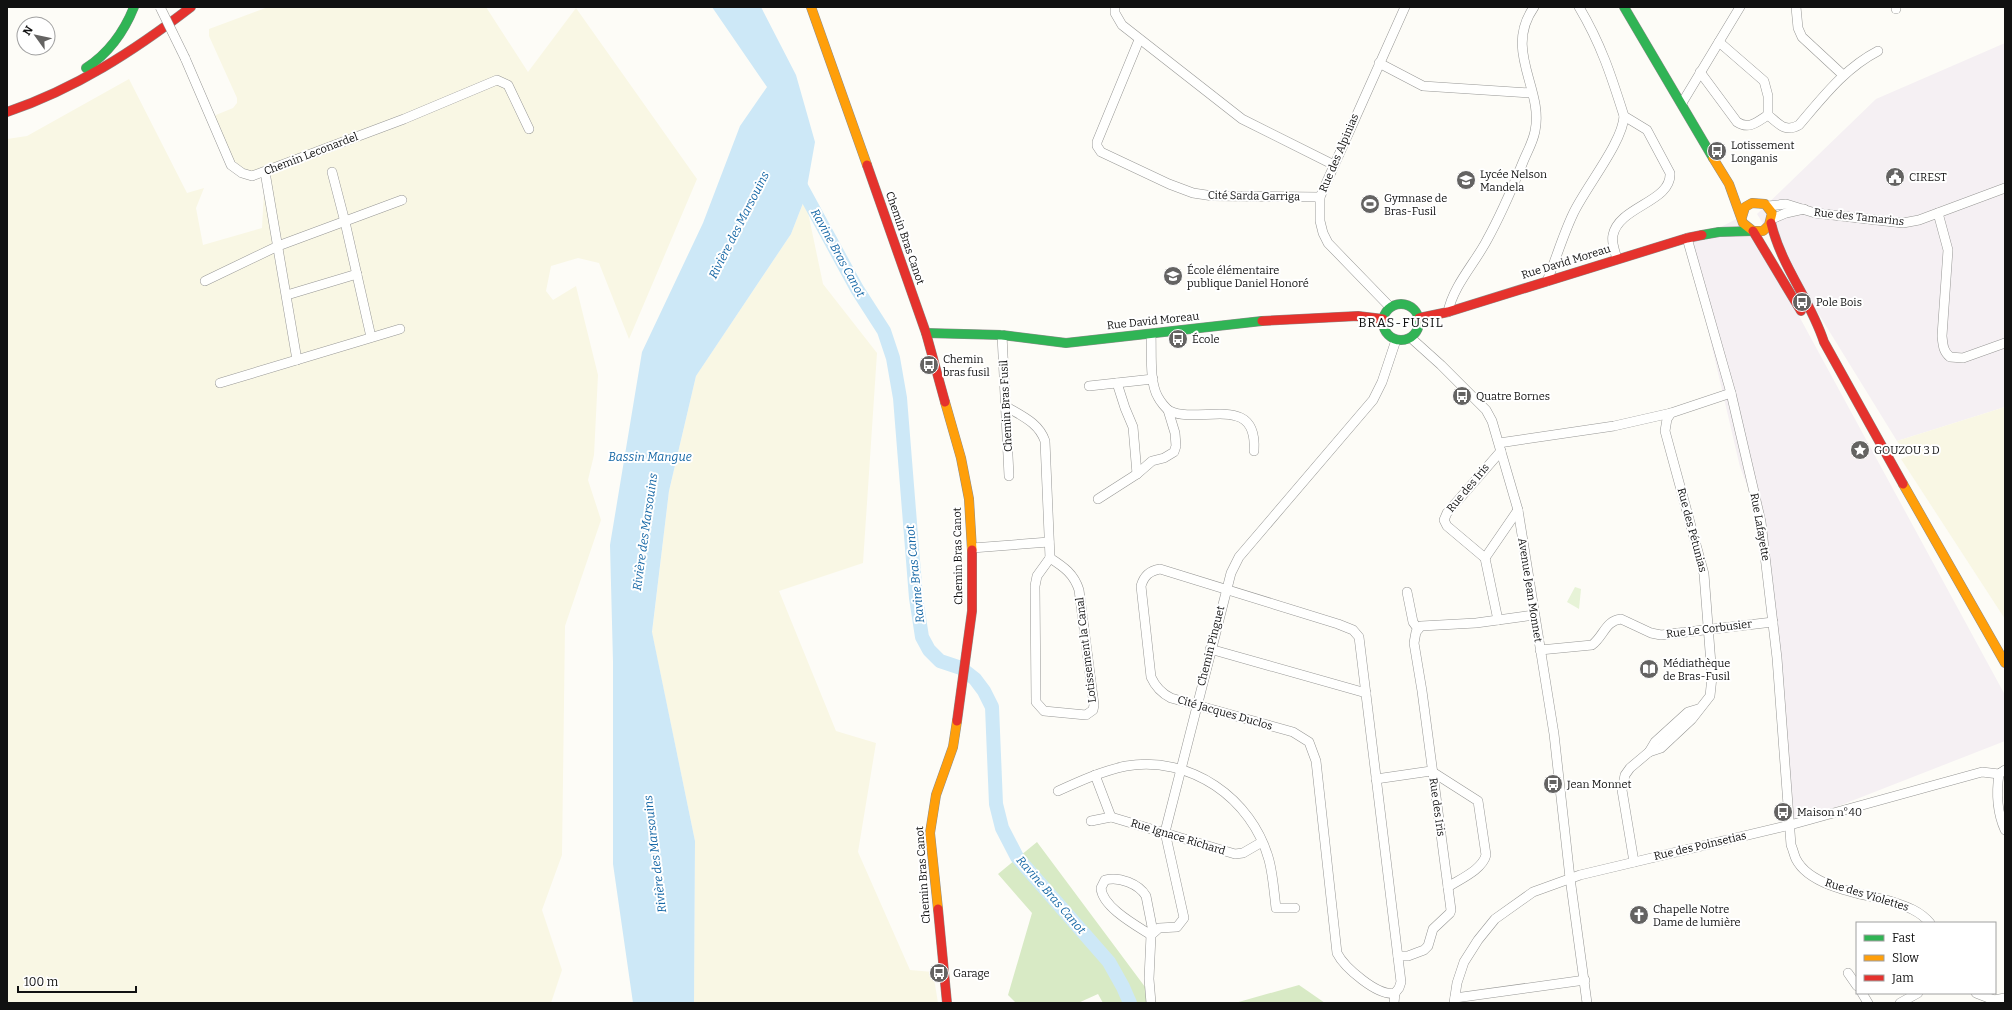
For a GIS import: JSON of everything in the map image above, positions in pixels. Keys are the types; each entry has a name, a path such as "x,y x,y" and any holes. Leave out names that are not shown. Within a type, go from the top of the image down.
{"main road":[{"path":"34,95 94,64 109,49 120,34 134,7"},
{"path":"7,112 60,90 88,76 148,40 191,7"},
{"name":"Chemin Bras Canot","path":"811,7 926,333 961,458 969,499 972,548 972,611 963,686 953,747 936,795 930,833 947,1003"},
{"path":"1624,7 1682,103 1728,184 1747,228 1752,231 1809,324 1824,342"},
{"path":"7,104 88,76"},
{"path":"1728,184 1738,193 1755,202 1764,203 1771,210 1776,242 1788,270 1817,320 1824,342 1870,427 2005,663"},
{"path":"1742,217 1745,207 1755,202"},
{"name":"Rue David Moreau","path":"1719,232 1742,217"},
{"path":"1752,231 1763,231 1772,221"},
{"name":"Rue David Moreau","path":"1419,318 1448,312 1687,238 1719,232 1752,231"},
{"path":"1398,304 1406,304 1417,312 1419,318 1417,332 1411,338 1404,340 1396,340 1386,332 1383,319 1390,307 1398,304"},
{"name":"Rue David Moreau","path":"926,333 1002,335 1066,343 1260,322 1358,316 1383,319"},
{"path":"1965,592 1989,621 2005,650"}],"street":[{"name":"Chemin Leconardel","path":"160,7 185,58 232,165 242,173 252,176 265,172 404,119 497,80 508,85 529,129"},
{"path":"1115,7 1115,13 1122,25 1139,40 1242,118 1334,165"},
{"name":"Rue des Alpinias","path":"1390,307 1328,243 1323,233 1320,221 1320,197 1405,7"},
{"path":"1448,312 1453,296 1494,227 1510,193 1535,131 1536,119 1524,64 1522,41 1526,22 1534,7"},
{"path":"1547,281 1572,215 1617,139 1624,116 1607,64 1594,32 1579,7"},
{"path":"1682,103 1740,7"},
{"path":"1796,7 1798,28 1802,37 1843,75"},
{"name":"Cité Sarda Garriga","path":"1139,40 1097,142 1097,146 1101,152 1169,184 1193,193 1213,196 1320,197"},
{"path":"1719,42 1764,81 1767,88 1768,115 1785,129 1792,129 1799,125 1843,75 1860,60 1878,51"},
{"path":"1379,63 1423,86 1531,93"},
{"path":"1700,72 1737,122 1743,126 1749,126 1768,115"},
{"path":"1617,259 1612,240 1613,233 1618,224 1627,214 1663,191 1669,183 1670,178 1670,173 1647,130 1624,116"},
{"path":"265,172 298,360"},
{"path":"332,172 371,337"},
{"name":"Rue des Tamarins","path":"1768,206 1786,204 1815,213 1903,224 1938,213 1944,209 2005,188"},
{"path":"205,281 278,246 402,200"},
{"name":"Rue des Tamarins","path":"1772,221 1786,213 1804,210"},
{"path":"1938,213 1948,250 1942,336 1943,347 1946,353 1950,357 1963,358 2005,343"},
{"name":"Rue Lafayette","path":"1687,238 1731,393 1761,522 1773,622 1790,825"},
{"path":"287,295 357,274"},
{"path":"220,383 400,329"},
{"path":"1098,499 1137,474 1152,461 1164,458 1174,452 1176,446 1175,433 1168,410 1157,397 1153,379 1151,334"},
{"name":"Chemin Bras Fusil","path":"1002,335 1007,407 1009,476"},
{"name":"Avenue Jean Monnet","path":"1411,338 1442,365 1486,410 1492,421 1518,510 1554,734 1570,878 1587,1003"},
{"name":"Chemin Pinguet","path":"1152,934 1158,928 1177,927 1184,918 1165,832 1210,649 1231,573 1239,557 1373,400 1382,382 1396,340"},
{"path":"1089,386 1153,379"},
{"path":"1118,383 1125,408 1133,427 1137,474"},
{"path":"1500,447 1614,426 1672,413 1731,393"},
{"path":"1007,407 1031,421 1040,430 1046,441 1050,558"},
{"path":"1168,410 1181,413 1234,415 1243,418 1249,425 1254,442 1254,451"},
{"name":"Rue des Pétunias","path":"1634,862 1622,782 1630,768 1650,752 1655,742 1688,712 1698,709 1707,701 1711,690 1709,629 1704,574 1690,530 1665,431 1667,419 1672,413"},
{"name":"Rue des Iris","path":"1485,558 1447,526 1444,520 1447,512 1500,447"},
{"path":"1498,620 1485,558 1518,510"},
{"path":"972,548 1050,542"},
{"name":"Lotissement la Canal","path":"1050,558 1075,578 1079,590 1094,705 1092,710 1086,716 1044,711 1036,702 1035,586 1037,576 1050,558"},
{"name":"Cité Jacques Duclos","path":"1394,1003 1395,993 1401,982 1359,637 1353,630 1338,624 1225,591 1160,569 1152,570 1146,574 1141,586 1151,677 1154,683 1164,694 1171,698 1293,732 1309,742 1316,760 1337,953 1342,963 1350,970 1384,993 1395,993"},
{"path":"1407,592 1413,622 1418,629 1422,626 1498,620 1534,615"},
{"name":"Rue Le Corbusier","path":"1540,650 1592,645 1597,641 1608,624 1621,619 1651,633 1661,635 1773,622"},
{"name":"Rue des Iris","path":"1398,956 1417,953 1428,946 1433,929 1450,913 1448,887 1431,771 1422,691 1414,643 1414,636 1418,629"},
{"path":"1210,649 1366,693"},
{"path":"1058,791 1095,775 1141,764 1180,768 1209,780 1237,803 1255,826 1269,860 1276,908 1295,908"},
{"path":"1376,779 1431,771 1474,797 1478,801 1486,855 1485,859 1479,866 1448,887"},
{"name":"Rue des Poinsetias","path":"1454,1001 1457,983 1464,962 1478,940 1495,919 1533,892 1570,878 1790,825 1982,772 2002,772"},
{"path":"2002,772 1997,789 1998,805 2005,830"},
{"path":"1095,775 1111,817"},
{"name":"Rue Ignace Richard","path":"1091,821 1111,817 1239,854 1262,842"},
{"name":"Rue des Violettes","path":"1790,825 1791,845 1797,860 1808,873 1823,882 1904,905 1917,911 1929,922"},
{"path":"1151,1003 1149,979 1152,934 1146,896 1143,891 1118,878 1105,880 1101,888 1104,897 1123,918 1152,934"},
{"path":"1848,973 1856,985"},
{"path":"1454,1001 1488,998 1584,980"},
{"path":"1863,994 1868,1003"},
{"path":"1900,1003 1916,994"},
{"path":"1979,994 1994,1000 2005,998"}],"shaded area":[{"path":"268,7 486,7 528,72 576,8 697,179 629,339 599,263 578,258 551,266 546,291 553,300 576,286 598,375 594,455 588,480 601,520 565,626 562,855 542,910 562,970 551,1003 7,1003 7,139 27,136 129,79 187,193 204,188 196,208 203,245 262,228 265,172 252,176 231,165 211,117 233,108 237,103 237,98 209,36 209,29"},
{"path":"2005,43 2005,407 1897,441 1757,214 1876,99"},
{"path":"805,198 823,284 877,353 863,563 779,591 836,731 876,743 858,852 910,970 933,972 938,1003 694,1003 695,841 652,633 669,491 696,376 791,234"},
{"path":"1744,215 2005,695 2005,741 1790,825 1761,522 1740,467 1688,244"},
{"path":"2005,407 2005,619 1901,459 1908,456 1897,441"}],"green space":[{"path":"1575,587 1581,589 1579,609 1567,602"},
{"path":"1037,842 1157,1003 1103,1003 1098,994 1078,1003 1016,1003 1008,995 1032,913 998,874"},
{"path":"1299,985 1325,1003 1235,1003"}],"water":[{"path":"712,7 761,7 796,75 815,142 805,198 791,234 696,376 669,491 652,632 695,841 694,1003 633,1003 613,864 613,662 610,545 642,352 703,223 740,126 767,87"}],"waterway":[{"name":"Ravine Bras Canot","path":"797,179 857,289 884,331 893,358 900,398 916,598 922,637 929,650 940,661 961,668 975,679 984,691 992,707 996,804 1002,828 1017,857 1109,962 1130,1003"}],"traffic: fast":[{"path":"86,68 109,49 126,25 134,7"},
{"path":"1624,7 1713,158"},
{"path":"1702,235 1719,232 1753,231"},
{"path":"1405,304 1414,309 1418,315 1419,322 1418,329 1414,335 1405,340 1397,340 1388,335 1384,329 1383,318 1388,309 1394,305 1405,304"},
{"path":"926,333 1002,335 1066,343 1262,321"}],"traffic: slow":[{"path":"811,7 867,165"},
{"path":"1713,158 1729,184 1743,223 1753,231 1763,231 1769,225 1772,213 1765,204 1752,203 1745,207 1742,217"},
{"path":"945,402 961,458 969,499 972,550"},
{"path":"1903,484 2005,663"},
{"path":"938,909 930,833 936,795 953,747 957,721"}],"traffic: jam":[{"path":"7,112 56,92 103,67 148,39 191,7"},
{"path":"867,165 926,333 945,402"},
{"path":"1771,223 1782,255 1818,326 1824,342 1903,484"},
{"path":"1753,231 1801,311"},
{"path":"1419,318 1448,312 1687,238 1702,235"},
{"path":"1262,321 1358,316 1383,319"},
{"path":"957,721 972,611 972,550"},
{"path":"938,909 947,1003"}],"place":[{"name":"Lotissement Longanis","path":"1717,151"},
{"name":"CIREST","path":"1895,177"},
{"name":"Lycée Nelson Mandela","path":"1466,180"},
{"name":"Gymnase de Bras-Fusil","path":"1370,204"},
{"name":"École élémentaire publique Daniel Honoré","path":"1173,276"},
{"name":"Pole Bois","path":"1802,302"},
{"name":"École","path":"1178,339"},
{"name":"Chemin bras fusil","path":"929,365"},
{"name":"Quatre Bornes","path":"1462,396"},
{"name":"GOUZOU 3 D","path":"1860,450"},
{"name":"Médiathèque de Bras-Fusil","path":"1649,669"},
{"name":"Jean Monnet","path":"1553,784"},
{"name":"Maison n°40","path":"1783,812"},
{"name":"Chapelle Notre Dame de lumière","path":"1639,915"},
{"name":"Garage","path":"939,973"}],"district":[{"name":"BRAS-FUSIL","path":"1401,322"}],"water label":[{"name":"Rivière des Marsouins","path":"739,225"},
{"name":"Bassin Mangue","path":"650,457"},
{"name":"Rivière des Marsouins","path":"645,532"},
{"name":"Rivière des Marsouins","path":"655,854"}]}
